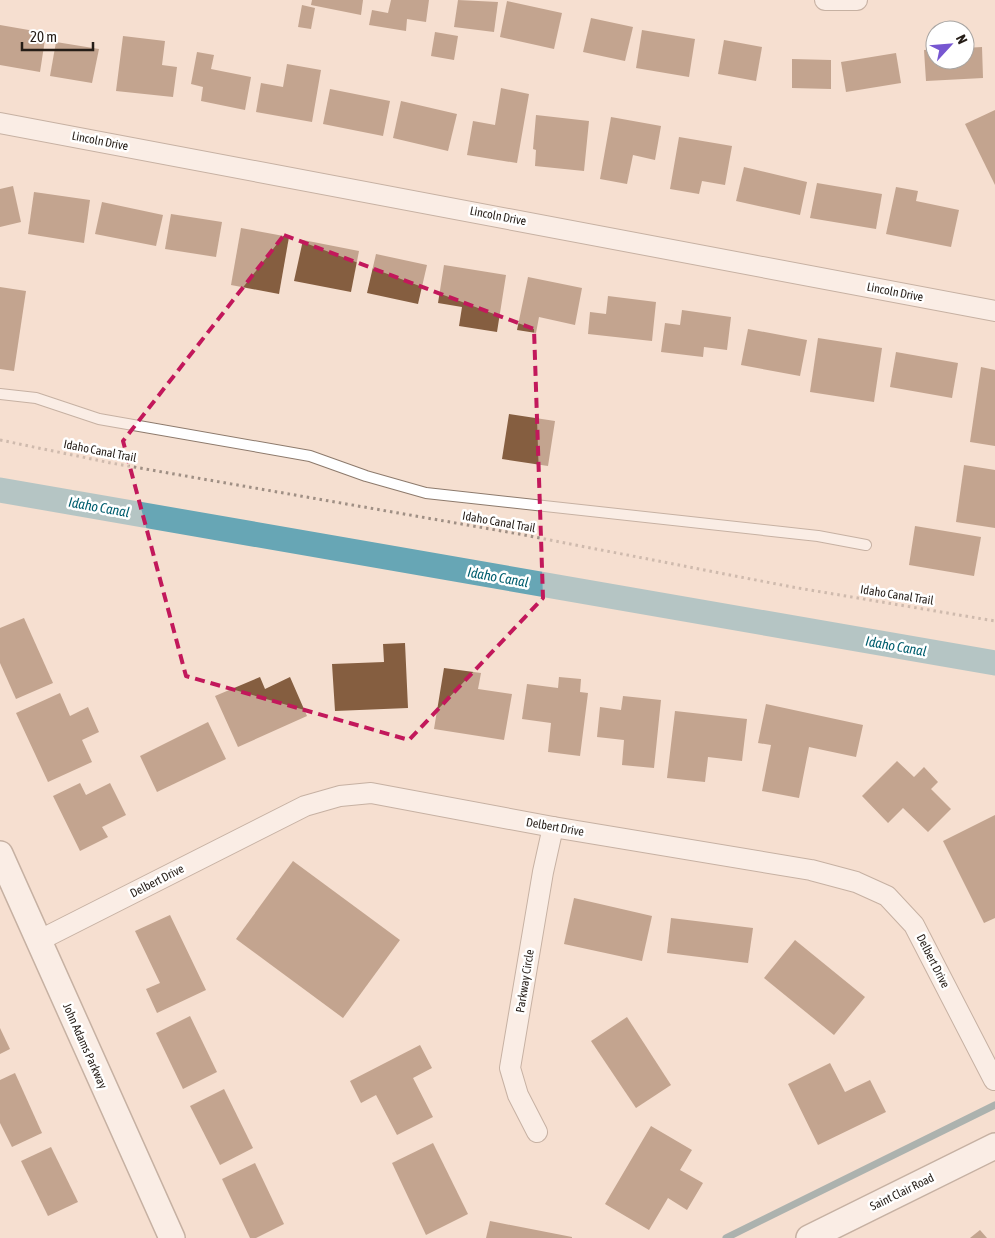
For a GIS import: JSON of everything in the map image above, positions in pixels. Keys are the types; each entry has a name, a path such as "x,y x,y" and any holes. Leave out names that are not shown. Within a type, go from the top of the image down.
{"street":[{"path":"825,0 857,0"},
{"name":"Lincoln Drive","path":"0,122 995,311"},
{"name":"Delbert Drive","path":"38,941 305,806 340,796 371,793 811,870 856,882 887,896 914,925 994,1080"},
{"name":"Parkway Circle","path":"537,1132 518,1095 510,1068 542,872 553,826"},
{"name":"John Adams Parkway","path":"0,854 172,1238"},
{"name":"Saint Clair Road","path":"809,1238 995,1146"}],"lane":[{"path":"0,394 36,398 99,419 310,456 366,476 426,493 818,536 866,545"}],"path":[{"name":"Idaho Canal Trail","path":"0,440 112,463 509,533 792,587 995,621"}],"highlighted area":[{"path":"284,235 534,329 543,598 409,740 186,676 123,441"}],"building":[{"path":"312,0 363,0 361,15 311,5"},
{"path":"391,0 429,0 426,22 407,19 406,31 369,25 372,10 388,13"},
{"path":"458,0 498,2 494,32 454,27"},
{"path":"507,1 562,13 554,49 500,37"},
{"path":"302,5 315,8 311,29 298,27"},
{"path":"591,18 633,27 625,61 583,52"},
{"path":"0,25 46,33 40,72 0,65"},
{"path":"642,30 695,39 689,77 636,68"},
{"path":"435,32 458,36 454,60 431,56"},
{"path":"123,36 165,41 162,65 177,67 173,97 116,91"},
{"path":"724,40 762,47 756,81 718,74"},
{"path":"56,42 99,49 92,83 50,76"},
{"path":"975,47 982,47 983,78 926,81 925,70 975,70"},
{"path":"197,52 214,55 211,69 251,77 245,110 201,101 203,87 191,84"},
{"path":"896,53 901,83 846,92 841,62"},
{"path":"792,59 831,60 831,89 792,88"},
{"path":"287,64 321,70 312,122 256,112 261,83 283,87"},
{"path":"501,88 529,94 517,163 467,155 473,121 495,125"},
{"path":"330,89 390,101 383,136 323,124"},
{"path":"401,101 457,114 448,151 393,138"},
{"path":"995,110 995,185 965,124"},
{"path":"536,115 589,121 584,171 535,166 536,150 533,149"},
{"path":"611,117 661,126 655,160 633,155 627,184 600,179"},
{"path":"679,137 732,146 725,185 702,181 699,194 670,189"},
{"path":"744,167 807,182 800,215 736,201"},
{"path":"817,183 882,194 876,229 810,218"},
{"path":"13,186 21,222 0,227 0,189"},
{"path":"896,187 918,191 916,201 959,210 951,247 886,234"},
{"path":"34,192 90,200 84,243 28,234"},
{"path":"102,202 163,215 156,246 95,234"},
{"path":"171,214 222,222 216,257 165,249"},
{"path":"241,228 289,237 279,294 231,285"},
{"path":"303,240 359,251 351,292 294,281"},
{"path":"376,254 427,265 418,304 367,293"},
{"path":"444,265 506,275 497,332 459,326 462,307 438,303"},
{"path":"528,277 582,288 575,325 539,317 536,333 517,330"},
{"path":"0,287 26,291 14,371 0,369"},
{"path":"608,296 656,302 652,341 588,334 590,312 606,314"},
{"path":"682,310 731,317 727,350 704,347 703,357 661,352 665,323 680,325"},
{"path":"748,329 807,340 800,376 741,365"},
{"path":"818,338 882,348 874,402 810,392"},
{"path":"896,352 958,363 952,398 890,387"},
{"path":"981,367 995,370 995,446 970,442"},
{"path":"509,414 555,421 548,466 502,459"},
{"path":"964,465 995,470 995,528 956,522"},
{"path":"915,526 981,537 974,576 909,565"},
{"path":"24,618 53,683 16,699 0,663 0,628"},
{"path":"405,643 408,708 335,711 332,664 384,662 383,644"},
{"path":"444,668 481,673 478,689 512,694 504,740 434,729"},
{"path":"260,677 265,689 290,677 307,716 238,747 215,696"},
{"path":"559,677 581,679 580,692 588,693 580,756 548,752 551,723 522,719 527,684 558,688"},
{"path":"60,693 70,716 88,707 99,732 82,740 92,762 48,782 16,713"},
{"path":"623,696 661,700 654,768 622,765 624,740 597,737 600,707 621,710"},
{"path":"766,704 863,725 856,757 809,747 799,798 762,791 771,745 758,743"},
{"path":"675,711 747,719 742,761 708,757 705,782 667,778"},
{"path":"208,722 226,759 157,792 140,756"},
{"path":"897,761 914,777 924,767 938,782 931,789 951,809 928,832 903,808 888,823 862,796"},
{"path":"80,783 86,795 110,783 126,815 102,827 108,837 80,851 53,796"},
{"path":"995,815 995,918 984,923 943,841"},
{"path":"293,861 400,940 343,1018 236,939"},
{"path":"574,898 652,916 642,961 564,944"},
{"path":"170,915 206,990 157,1013 146,989 160,983 135,931"},
{"path":"671,918 753,928 748,963 667,953"},
{"path":"795,940 865,997 834,1035 764,978"},
{"path":"190,1016 217,1072 183,1089 156,1033"},
{"path":"627,1017 671,1085 636,1108 591,1041"},
{"path":"0,1028 10,1049 0,1054"},
{"path":"420,1045 432,1068 413,1078 433,1117 397,1135 376,1095 361,1103 350,1081"},
{"path":"830,1063 845,1092 870,1080 886,1112 818,1145 788,1084"},
{"path":"15,1073 42,1133 12,1147 0,1123 0,1080"},
{"path":"224,1089 253,1148 220,1165 190,1106"},
{"path":"651,1126 692,1150 680,1170 703,1183 687,1210 668,1198 649,1230 605,1204"},
{"path":"433,1143 468,1214 426,1235 392,1163"},
{"path":"51,1147 78,1202 48,1216 21,1161"},
{"path":"255,1163 284,1224 256,1238 250,1238 222,1179"},
{"path":"490,1221 572,1237 572,1238 486,1238"},
{"path":"980,1230 987,1238 970,1238"}],"waterway":[{"name":"Idaho Canal","path":"0,490 995,663"},
{"path":"726,1238 995,1105"}]}
